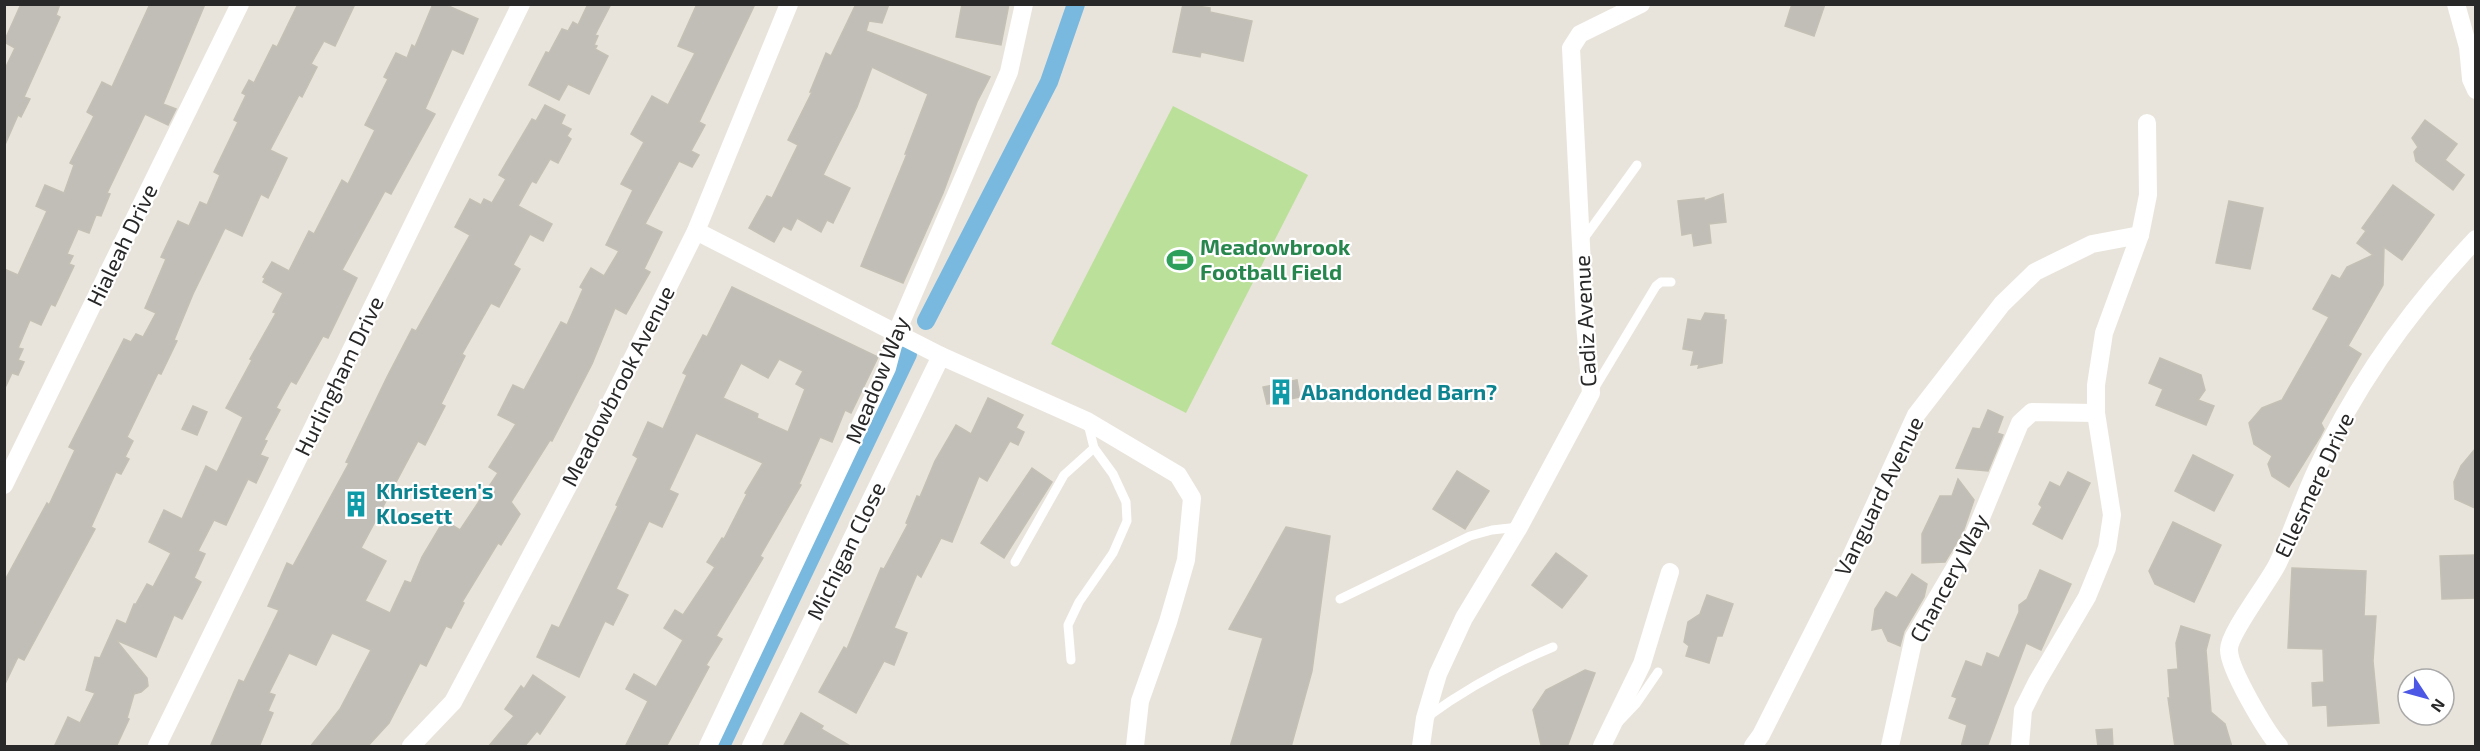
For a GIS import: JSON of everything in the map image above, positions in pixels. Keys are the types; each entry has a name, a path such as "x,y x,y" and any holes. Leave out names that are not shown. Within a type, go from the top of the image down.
{"street":[{"name":"Hialeah Drive","path":"4,485 240,4"},
{"name":"Hurlingham Drive","path":"157,747 521,4"},
{"name":"Meadowbrook Avenue","path":"411,747 453,702 584,456 696,231 789,4"},
{"name":"Meadow Way","path":"708,747 887,368 896,334 1009,72 1024,4"},
{"name":"Cadiz Avenue","path":"1421,747 1425,718 1438,674 1464,618 1519,527 1591,393 1571,48 1580,34 1641,4"},
{"path":"2456,4 2472,46 2471,79 2475,90"},
{"path":"2020,747 2023,710 2086,597 2107,548 2112,515 2096,413 2096,385 2104,333 2140,235 2148,195 2147,123"},
{"path":"696,231 941,356 1087,421 1178,475 1192,498 1186,560 1168,622 1140,701 1135,747"},
{"name":"Vanguard Avenue","path":"1753,747 1844,571 1916,416 1923,406 2002,304 2035,272 2092,244 2140,235"},
{"name":"Ellesmere Drive","path":"2279,747 2232,668 2228,648 2278,564 2317,469 2371,369 2445,271 2475,238"},
{"name":"Michigan Close","path":"751,747 941,356"},
{"name":"Chancery Way","path":"1890,747 1914,637 1974,537 2020,423 2032,412 2096,413"},
{"path":"1606,738 1642,664 1670,572"}],"lane":[{"path":"1581,242 1637,165"},
{"path":"1591,393 1656,286 1661,282 1671,282"},
{"path":"1071,660 1068,625 1079,602 1113,553 1127,521 1126,502 1113,474 1094,448 1087,421"},
{"path":"1015,562 1064,475 1094,448"},
{"path":"1340,599 1470,536 1492,530 1519,527"},
{"path":"1425,718 1480,680 1553,647"},
{"path":"1606,738 1628,715 1658,672"}],"green space":[{"name":"Meadowbrook Football Field","path":"1173,106 1308,175 1186,413 1051,344"}],"building":[{"path":"21,4 60,4 56,15 60,17 24,97 30,99 21,117 18,115 4,147 4,71 15,48 4,42"},
{"path":"150,4 205,4 163,104 176,109 168,125 145,114 107,193 110,194 101,216 96,215 89,233 78,229 67,254 73,256 69,264 74,266 55,306 51,304 41,325 30,320 18,348 23,349 18,360 24,362 18,375 12,373 4,390 4,269 18,275 47,211 36,206 45,185 64,193 74,165 70,163 94,116 87,112 102,82 112,87"},
{"path":"298,4 355,4 335,46 324,41 311,64 317,67 302,97 299,95 270,150 287,158 268,198 261,194 242,236 225,228 193,294 174,340 177,341 161,374 158,373 127,437 133,441 125,457 129,459 121,474 116,472 91,527 95,529 24,660 18,657 4,686 4,582 47,503 49,505 75,450 69,447 124,339 131,342 136,334 143,337 156,313 145,308 166,259 161,257 178,221 189,226 200,202 207,205 220,175 214,172 238,122 234,120 246,95 242,93 249,80 254,83 273,45 277,47"},
{"path":"433,4 444,4 478,19 463,54 452,49 425,109 435,114 391,194 385,191 342,270 357,278 328,338 323,336 296,384 291,381 276,408 280,410 264,440 267,441 260,455 268,458 256,483 248,479 226,525 214,520 198,551 205,554 194,578 201,582 182,619 174,615 156,657 116,640 147,678 148,686 134,694 127,718 129,719 116,747 54,747 68,717 80,723 95,693 86,690 95,657 100,658 117,620 126,624 134,604 147,584 153,587 171,553 149,542 164,510 182,519 206,466 217,472 243,417 226,408 276,313 273,312 283,293 263,282 265,278 263,277 272,262 289,271 309,231 314,234 342,180 348,184 375,130 365,125 388,79 384,77 396,53 407,58 412,45 415,47"},
{"path":"588,4 611,4 595,35 598,36 594,45 597,46 595,49 608,56 589,94 568,84 559,100 529,85 546,52 549,53 562,29 568,31 573,22 578,25"},
{"path":"697,4 755,4 699,122 705,125 691,151 699,155 692,167 679,161 645,224 662,232 644,269 650,272 626,314 615,308 592,364 552,441 550,440 511,502 520,514 501,545 498,543 462,602 464,603 451,628 446,626 426,666 420,663 389,723 367,747 310,747 340,709 371,650 332,633 316,665 289,653 269,693 275,695 268,711 273,713 259,747 210,747 239,680 244,682 279,610 268,606 287,563 293,566 349,463 346,462 412,329 416,331 470,235 455,227 470,199 481,205 484,199 492,203 506,179 499,175 532,119 536,121 545,105 565,115 561,124 571,129 567,136 571,139 558,163 550,159 536,183 532,181 518,206 552,224 543,241 530,234 513,265 520,269 499,307 491,303 462,354 465,356 441,404 445,406 425,445 418,441 361,548 386,561 365,601 390,613 405,581 411,583 422,557 444,520 460,530 498,473 489,467 516,424 498,415 513,385 524,390 561,322 567,325 583,289 580,287 591,268 604,276 619,251 606,245 633,190 621,184 644,142 631,134 652,96 668,105 695,53 678,46"},
{"path":"856,4 889,4 882,23 869,21 866,31 990,77 977,102 943,193 903,283 861,266 907,154 905,154 928,94 872,67 857,107 823,175 850,188 833,223 827,220 821,232 797,218 791,230 783,226 774,242 749,228 767,196 772,198 798,145 788,140 812,92 810,92 826,53 831,56"},
{"path":"962,4 1009,4 1001,45 956,37"},
{"path":"1183,4 1210,8 1210,12 1252,21 1243,61 1201,52 1200,57 1173,52"},
{"path":"1792,4 1825,4 1814,36 1785,26"},
{"path":"2425,120 2457,144 2445,160 2464,175 2453,190 2416,161 2414,152 2418,147 2412,138"},
{"path":"2393,185 2434,215 2402,260 2384,247 2383,285 2348,346 2361,354 2321,423 2324,429 2320,437 2289,487 2272,476 2268,464 2272,456 2254,444 2249,423 2262,408 2282,400 2329,317 2313,309 2332,275 2340,279 2347,267 2373,255 2357,243 2366,231 2362,228"},
{"path":"1723,194 1726,222 1709,224 1711,243 1694,246 1692,233 1682,235 1678,201 1704,198 1704,201"},
{"path":"2229,201 2263,208 2250,269 2216,263"},
{"path":"732,287 878,357 851,413 845,410 832,442 820,437 799,484 801,485 760,556 763,558 716,636 722,639 706,665 709,667 666,747 625,747 648,701 626,689 634,674 656,687 683,640 664,628 675,610 683,615 715,567 707,562 722,538 724,539 747,494 745,493 763,463 696,433 669,490 678,494 662,527 649,521 616,589 628,595 613,625 605,621 579,677 537,657 552,625 559,628 618,506 616,505 638,458 633,455 648,422 663,429 687,375 683,373 703,335 707,337","holes":["779,359 803,371 796,384 805,389 788,432 757,418 758,414 723,398 741,363 768,378"]},
{"path":"1705,313 1724,315 1724,320 1726,320 1722,363 1698,368 1699,364 1691,365 1694,351 1683,349 1688,319 1701,321"},
{"path":"2160,358 2201,375 2205,390 2198,400 2214,406 2206,425 2156,405 2163,389 2149,383"},
{"name":"Abandonded Barn?","path":"1297,380 1300,397 1267,404 1263,387"},
{"path":"988,398 1023,415 1016,428 1024,432 1018,445 1010,441 987,481 979,476 952,542 941,538 921,577 917,574 894,628 907,633 894,665 884,661 856,713 819,692 844,647 847,649 881,568 884,569 908,524 906,523 917,496 920,497 935,461 956,425 971,434"},
{"path":"193,406 207,412 197,435 182,429"},
{"path":"1988,410 2003,417 1997,433 2003,435 1988,471 1956,468 1973,428 1980,429"},
{"path":"2475,449 2475,508 2455,499 2454,482 2461,466"},
{"path":"2193,455 2233,475 2214,511 2175,491"},
{"path":"1032,468 1052,482 1004,558 981,543"},
{"path":"1457,471 1489,491 1465,529 1433,509"},
{"path":"2068,472 2090,483 2062,539 2033,524 2042,507 2039,504 2050,482 2060,487"},
{"path":"1958,479 1974,500 1963,532 1945,562 1922,563 1922,534 1940,496 1952,496"},
{"path":"2173,522 2221,545 2194,602 2155,584 2149,571"},
{"path":"1286,527 1330,536 1312,671 1291,747 1230,747 1263,638 1229,629"},
{"path":"1556,553 1587,576 1562,608 1532,585"},
{"path":"2475,555 2475,598 2442,599 2440,556"},
{"path":"2292,568 2366,571 2364,616 2376,616 2373,661 2379,723 2328,726 2327,705 2313,706 2312,683 2324,682 2323,649 2288,648"},
{"path":"2040,570 2071,584 2041,650 2026,643 1987,747 1961,747 1967,725 1949,718 1957,698 1952,696 1966,661 1982,667 1987,653 1999,658 2019,612 2019,605 2027,599"},
{"path":"1912,574 1927,584 1924,597 1904,631 1900,646 1888,641 1882,628 1872,630 1875,609 1886,592 1897,598"},
{"path":"1707,595 1733,604 1722,636 1717,636 1709,663 1686,656 1689,646 1684,642 1688,622 1700,614"},
{"path":"2181,626 2210,635 2206,650 2211,712 2225,724 2232,747 2175,747 2168,698 2170,698 2168,670 2178,669 2176,643"},
{"path":"1585,670 1595,673 1567,747 1541,745 1533,710 1546,690"},
{"path":"533,675 565,697 540,734 537,731 524,747 488,747 514,716 505,709 521,686 524,689"},
{"path":"801,713 823,726 821,729 852,747 783,747"},
{"path":"2112,729 2113,747 2098,747 2096,730"}],"waterway":[{"path":"926,321 1049,82 1076,4"},
{"path":"721,746 908,354"}],"place":[{"name":"Meadowbrook Football Field","path":"1180,260"},
{"name":"Abandonded Barn?","path":"1281,392"},
{"name":"Khristeen's Klosett","path":"356,504"}]}
